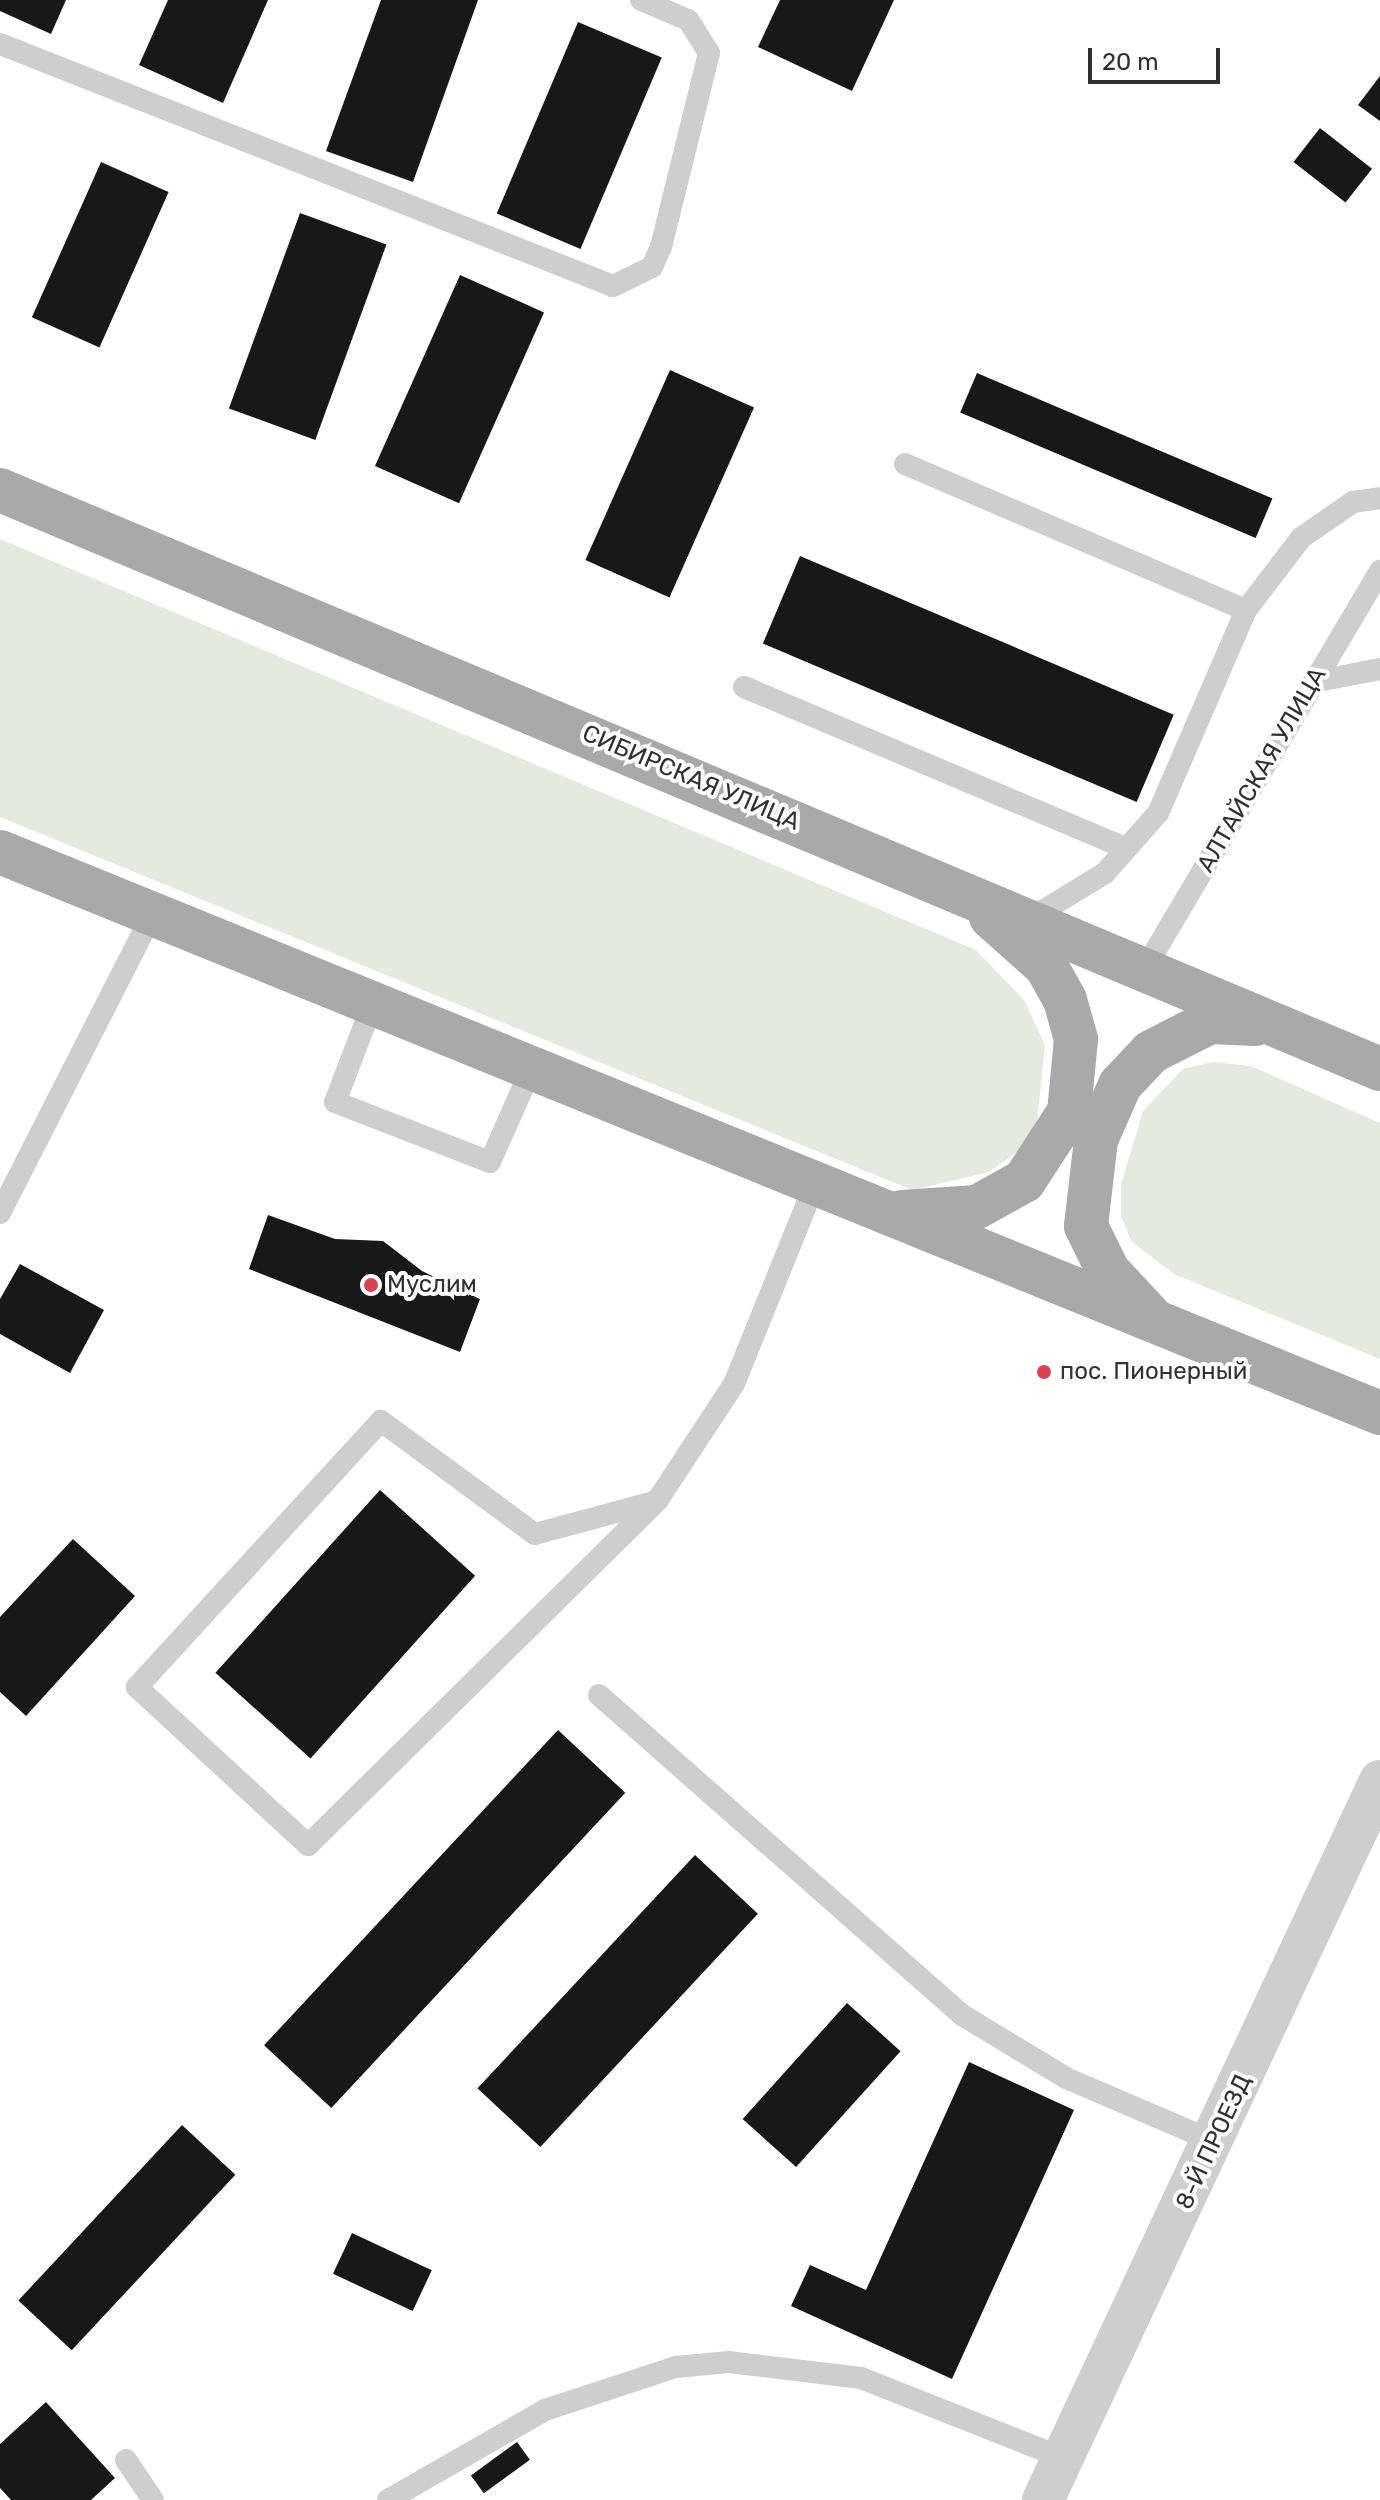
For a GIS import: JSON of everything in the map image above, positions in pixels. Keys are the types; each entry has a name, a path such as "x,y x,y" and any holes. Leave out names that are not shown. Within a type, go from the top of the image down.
{"main road":[{"name":"СИБИРСКАЯ УЛИЦА","path":"0,490 962,890 1380,1069"},
{"path":"0,852 374,1000 1162,1327 1380,1413"},
{"path":"880,1211 942,1214 977,1207 1024,1181 1069,1112 1076,1039 1065,1000 1046,966 962,890"},
{"path":"1162,1327 1108,1271 1086,1226 1087,1186 1106,1112 1133,1068 1189,1029 1231,1020 1289,1031"}],"street":[{"name":"8-Й ПРОЕЗД","path":"1043,2500 1215,2142 1380,1781"}],"lane":[{"path":"0,44 613,286 652,267 661,247 709,53 688,20 641,0"},
{"path":"905,464 1246,610"},
{"path":"1028,920 1105,873 1158,813 1246,610 1301,538 1353,502 1380,498"},
{"name":"АЛТАЙСКАЯ УЛИЦА","path":"1144,970 1380,571"},
{"path":"1313,682 1380,669"},
{"path":"744,687 1126,848"},
{"path":"0,1213 153,913"},
{"path":"374,1000 335,1102 490,1162 533,1065"},
{"path":"657,1501 535,1534 381,1421 137,1687 308,1845 657,1501 734,1384 815,1184"},
{"path":"599,1695 962,2015 1066,2078 1215,2142"},
{"path":"388,2500 545,2410 676,2367 729,2362 861,2378 1063,2458"},
{"path":"126,2460 153,2500"}],"shaded area":[{"path":"0,539 976,950 1024,1000 1045,1045 1037,1123 1017,1152 989,1172 912,1190 0,817"},
{"path":"1212,1062 1251,1066 1380,1123 1380,1359 1174,1274 1131,1241 1121,1216 1121,1184 1143,1111 1183,1069"}],"building":[{"path":"0,0 66,0 51,34 0,11"},
{"path":"168,0 268,0 223,103 139,65"},
{"path":"381,0 478,0 413,182 326,151"},
{"path":"780,0 894,0 852,91 758,47"},
{"path":"578,22 662,58 580,249 497,213"},
{"path":"1380,76 1380,121 1358,105"},
{"path":"1320,128 1372,169 1346,203 1294,162"},
{"path":"101,162 169,192 99,347 32,317"},
{"path":"300,213 386,244 315,440 229,408"},
{"path":"460,275 544,312 459,503 375,466"},
{"path":"670,370 754,407 669,597 585,560"},
{"path":"977,373 1272,498 1256,538 960,413"},
{"path":"800,556 1174,715 1137,802 763,643"},
{"name":"Муслим","path":"268,1215 335,1239 383,1241 422,1271 480,1299 460,1352 249,1269"},
{"path":"20,1264 104,1310 70,1373 0,1334 0,1299"},
{"path":"380,1490 475,1576 311,1758 215,1673"},
{"path":"73,1539 135,1596 26,1716 0,1692 0,1617"},
{"path":"558,1730 625,1793 331,2108 264,2045"},
{"path":"695,1855 758,1914 540,2147 477,2088"},
{"path":"847,2003 901,2051 796,2167 743,2119"},
{"path":"969,2062 1074,2110 952,2379 791,2306 810,2265 866,2290"},
{"path":"182,2125 235,2175 72,2350 18,2301"},
{"path":"352,2233 432,2270 413,2311 333,2274"},
{"path":"46,2402 115,2478 91,2500 11,2500 0,2488 0,2444"},
{"path":"517,2442 530,2460 484,2493 471,2476"}],"place":[{"name":"Муслим","path":"371,1285"},
{"name":"пос. Пионерный","path":"1044,1372"}]}
